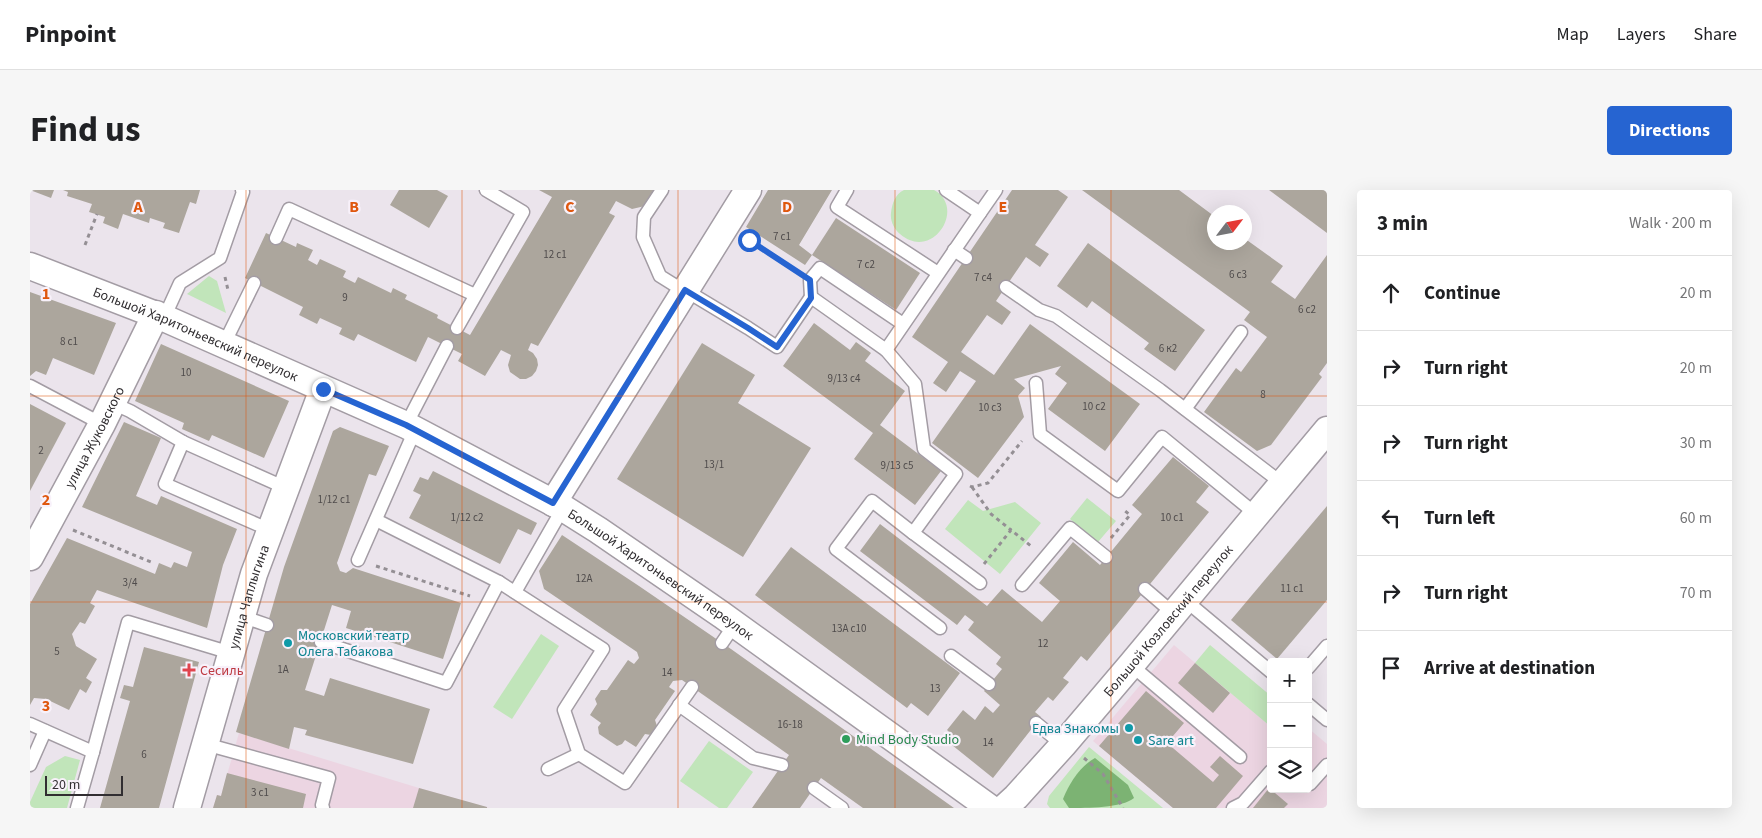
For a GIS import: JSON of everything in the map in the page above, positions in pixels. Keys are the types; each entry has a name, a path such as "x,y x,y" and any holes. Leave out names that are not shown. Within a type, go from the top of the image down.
{"street":[{"path":"558,506 684,290 748,190"},
{"name":"Большой Харитоньевский переулок","path":"30,266 160,316 410,428 558,506 598,530 729,634 990,808"},
{"name":"улица Жуковского","path":"30,557 160,316"},
{"name":"улица Чаплыгина","path":"187,808 254,574 323,389"},
{"name":"Большой Козловский переулок","path":"1004,808 1073,751 1131,665 1327,430"}],"lane":[{"path":"160,316 180,283 220,258 243,192 242,190"},
{"path":"457,328 523,212 486,190"},
{"path":"662,190 644,217 644,237 660,276 777,347 811,298 810,280 820,268 903,324"},
{"path":"847,190 837,206 938,273"},
{"path":"946,190 980,213"},
{"path":"886,350 996,190"},
{"path":"276,238 289,209 475,295"},
{"path":"954,250 966,258"},
{"path":"224,344 254,283"},
{"path":"1006,287 1039,310 1056,316 1185,409 1283,484"},
{"path":"811,298 886,350 915,384 924,449 956,474 913,533"},
{"path":"1185,409 1241,332"},
{"path":"358,560 376,520 410,428 447,346"},
{"path":"1036,383 1040,434 1118,491 1162,437 1257,515"},
{"path":"30,386 107,413 130,410 184,442 286,488"},
{"path":"184,442 165,484 270,530"},
{"path":"940,628 836,549 872,501 976,580"},
{"path":"515,592 558,506"},
{"path":"376,520 499,582 603,649 564,710 579,754 625,783 692,687"},
{"path":"1022,585 1070,528 1103,555"},
{"path":"321,642 446,683 487,601 499,582"},
{"path":"1145,589 1179,607 1267,669"},
{"path":"242,616 267,625"},
{"path":"77,808 128,622 230,653"},
{"path":"1312,663 1327,646"},
{"path":"951,656 989,684"},
{"path":"1131,665 1240,757"},
{"path":"679,705 754,758 782,765"},
{"path":"1312,707 1327,720"},
{"path":"1036,723 1073,751"},
{"path":"30,724 93,752"},
{"path":"30,766 45,730"},
{"path":"205,744 329,778 323,808"},
{"path":"548,769 579,754"},
{"path":"1312,782 1327,765"},
{"path":"1233,808 1243,803 1267,776"},
{"path":"814,788 842,808"}],"path":[{"path":"85,244 97,214"},
{"path":"742,236 810,280"},
{"path":"972,487 988,483 1020,441 1040,434"},
{"path":"956,474 972,487 991,514 1036,550"},
{"path":"1103,555 1130,515 1121,508 1118,491"},
{"path":"71,529 151,562"},
{"path":"976,580 1011,530"},
{"path":"358,560 487,601"},
{"path":"1073,751 1103,774 1123,808"}],"shaded area":[{"path":"1174,645 1267,724 1267,793 1312,793 1312,731 1327,744 1327,808 1173,808 1093,741"},
{"path":"239,733 489,808 213,808 217,795 221,796"}],"green space":[{"path":"904,190 934,190 943,198 947,208 946,219 934,237 923,241 912,241 900,234 894,227 891,219 892,206 896,197"},
{"path":"209,276 217,281 226,313 187,294"},
{"path":"1087,498 1116,521 1098,542 1070,519"},
{"path":"968,500 983,511 1015,502 1041,523 1000,574 945,529"},
{"path":"541,634 559,646 512,719 493,707"},
{"path":"1210,645 1267,693 1267,724 1195,663"},
{"path":"709,741 753,772 727,808 719,808 680,781"},
{"path":"1089,747 1163,808 1050,808 1047,804 1049,796"},
{"path":"65,756 80,760 67,808 30,808 30,802 46,767"},
{"path":"1095,758 1128,785 1134,798 1113,806 1069,808 1063,799 1068,787 1080,771"}],"building":[{"path":"30,190 54,190 51,198"},
{"path":"63,190 200,190 196,204 190,202 179,233 163,228 165,223 150,218 149,223 123,214 118,229 103,223 105,217 89,212 92,204 67,196 68,192"},
{"path":"399,190 437,190 448,196 429,228 390,205"},
{"path":"539,190 654,190 645,206 632,209 616,201 609,213 615,216 538,346 531,343 528,350 537,359 538,365 532,376 526,379 520,379 510,372 508,365 511,355 501,350 485,376 458,361 462,354 428,337 416,362 358,334 354,341 339,334 342,328 320,318 317,324 299,315 303,307 245,278 266,233 296,247 297,243 313,250 308,260 317,265 320,259 346,271 343,277 355,283 358,277 391,293 393,288 407,295 405,299 438,315 437,318 470,335 552,197"},
{"path":"768,190 832,190 799,245 812,255 805,265 746,227"},
{"path":"1012,190 1058,190 1068,197 1035,245 1049,254 1040,267 1026,257 996,301 1011,312 1002,325 987,315 961,352 994,375 1030,324 1140,404 1105,451 1048,409 1067,383 1055,374 1061,366 1014,379 1025,388 1018,396 1024,417 978,478 932,443 976,381 960,371 946,392 933,383 948,362 912,337"},
{"path":"1082,190 1179,190 1207,211 1207,250 1252,250 1252,244 1283,266 1271,282 1295,299 1327,255 1327,363 1319,374 1322,377 1271,445 1257,451 1204,412 1236,368 1241,372 1267,337 1244,320 1250,312"},
{"path":"1269,190 1327,190 1327,233"},
{"path":"836,218 920,273 896,310 812,255"},
{"path":"1088,243 1205,330 1175,371 1144,349 1149,343 1092,301 1087,308 1057,286"},
{"path":"30,292 116,323 94,375 53,358 46,375 36,371 30,376"},
{"path":"814,323 850,350 856,342 871,353 865,361 905,391 880,425 941,471 915,505 854,459 873,433 783,366"},
{"path":"702,343 755,375 738,403 811,448 743,557 617,479"},
{"path":"161,344 289,401 264,458 212,435 209,441 182,429 184,423 135,401"},
{"path":"30,404 66,423 30,491"},
{"path":"124,422 161,438 136,496 157,505 161,496 237,529 223,565 207,628 97,590 90,603 95,606 85,624 80,622 72,634 76,646 97,659 86,678 92,682 86,693 80,689 69,710 46,699 34,698 30,705 30,604 67,538 155,574 159,563 171,568 174,562 187,567 192,552 82,507"},
{"path":"340,427 389,446 376,476 369,474 337,563 340,571 346,573 353,568 461,603 443,659 346,628 351,611 332,605 305,690 324,696 330,678 430,709 413,764 305,735 307,730 294,727 289,749 236,732 284,567 333,431"},
{"path":"1173,457 1209,486 1196,502 1209,512 1087,661 1081,656 1063,678 1069,682 1053,701 1048,697 1035,712 1041,717 993,778 952,745 957,739 947,730 963,710 975,720 985,706 993,713 1000,705 984,691 1002,669 996,664 1001,657 968,630 974,622 965,615 957,625 860,551 880,524 987,606 1002,589 1042,622 1060,601 1039,583 1073,542 1100,565 1142,514 1132,505"},
{"path":"433,471 537,523 531,535 518,529 500,564 409,518 421,495 413,491 420,477 428,480"},
{"path":"1327,506 1327,600 1278,658 1231,620"},
{"path":"562,535 731,649 954,808 863,808 821,778 800,808 752,808 789,755 682,680 673,681 669,687 675,691 655,720 657,726 651,735 645,734 636,747 625,740 617,746 599,734 598,727 601,723 590,715 597,704 595,699 601,690 607,690 628,660 634,664 639,658 637,652 544,589 539,571"},
{"path":"791,547 960,673 928,716 911,703 907,708 755,595"},
{"path":"144,647 199,662 159,808 100,808 130,701 120,698 124,685 133,687"},
{"path":"1195,663 1230,693 1213,713 1178,683"},
{"path":"1146,691 1184,723 1167,743 1213,782 1219,775 1210,767 1220,756 1243,776 1216,808 1173,808 1099,746"},
{"path":"227,773 306,794 303,808 213,808 217,795 221,796"},
{"path":"419,788 487,807 487,808 413,808"},
{"path":"1267,790 1267,793 1275,793 1288,804 1284,808 1253,808"}],"place":[{"name":"Московский театр Олега Табакова","path":"288,643"},
{"name":"Сесиль","path":"189,670"},
{"name":"Едва Знакомы","path":"1129,728"},
{"name":"Mind Body Studio","path":"846,739"},
{"name":"Sare art","path":"1138,740"}],"route":[{"path":"323,389 406,425 553,503 685,290 777,347 811,298 810,280 749,240"}]}
